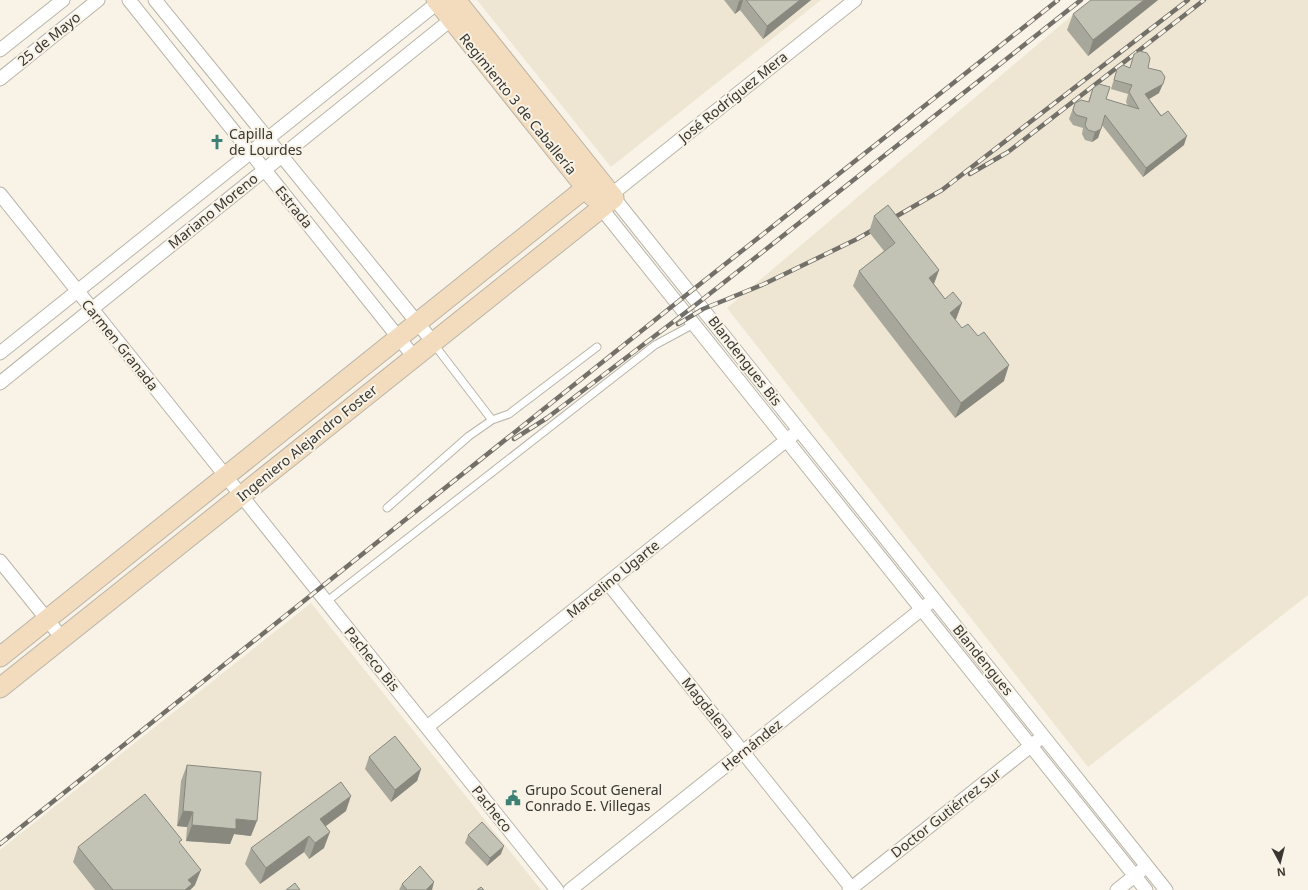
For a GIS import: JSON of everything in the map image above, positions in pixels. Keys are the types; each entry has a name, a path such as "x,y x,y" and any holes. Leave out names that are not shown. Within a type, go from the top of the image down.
{"street":[{"name":"25 de Mayo","path":"0,50 63,0"},
{"name":"25 de Mayo","path":"0,79 98,0"},
{"name":"Estrada","path":"129,0 414,357"},
{"name":"Estrada","path":"155,0 432,342"},
{"name":"José Rodríguez Mera","path":"609,200 855,0"},
{"name":"Mariano Moreno","path":"0,353 267,139 447,5"},
{"name":"Mariano Moreno","path":"0,383 282,156 447,5"},
{"name":"Regimiento 3 de Caballería","path":"447,5 592,183 609,200"},
{"name":"Ingeniero Alejandro Foster","path":"0,657 592,183"},
{"name":"Carmen Granada","path":"0,194 317,591"},
{"name":"Blandengues Bis","path":"609,200 690,292 799,430"},
{"name":"Blandengues Bis","path":"609,200 677,302 787,440"},
{"name":"Ingeniero Alejandro Foster","path":"0,688 609,200"},
{"name":"Marcelino Ugarte","path":"427,727 799,430"},
{"name":"Blandengues","path":"799,430 1166,890"},
{"name":"Blandengues","path":"787,440 1146,890"},
{"path":"0,561 62,638"},
{"name":"Magdalena","path":"608,583 851,889"},
{"name":"Pacheco Bis","path":"317,591 427,727"},
{"name":"Hernández","path":"570,890 934,599"},
{"name":"Pacheco","path":"427,727 557,890"},
{"name":"Doctor Gutiérrez Sur","path":"851,889 1043,736"},
{"path":"1116,890 1147,866"}],"lane":[{"path":"326,602 656,345 694,324"},
{"path":"432,342 492,420"},
{"path":"387,508 470,436 492,420 509,414 597,347"}],"shaded area":[{"path":"477,0 821,0 611,167"},
{"path":"1090,0 1308,0 1308,595 1088,767 727,308"},
{"path":"311,603 541,890 0,890 0,850"}],"building":[{"path":"746,0 800,0 767,26"},
{"path":"1091,0 1144,0 1093,40 1073,14"},
{"path":"1140,51 1147,53 1150,58 1148,68 1161,71 1165,77 1163,84 1145,94 1161,116 1168,111 1187,136 1146,168 1105,115 1101,129 1095,132 1088,130 1085,125 1087,118 1076,115 1073,110 1075,103 1081,100 1089,102 1093,88 1099,84 1110,87 1106,99 1139,109 1129,92 1132,85 1114,80 1117,69 1123,65 1130,68 1134,54"},
{"path":"888,205 939,270 929,278 945,299 953,292 962,303 950,313 962,328 968,324 978,336 984,332 1009,365 961,403 859,271 895,243 874,216"},
{"path":"395,736 421,769 395,790 369,757"},
{"path":"187,765 261,772 257,821 236,819 236,829 192,825 193,812 183,811"},
{"path":"341,782 351,796 320,819 330,832 315,843 309,836 266,868 251,848"},
{"path":"145,794 182,840 179,842 201,870 188,880 192,884 185,890 113,890 78,847"},
{"path":"482,822 504,846 490,858 468,835"},
{"path":"420,866 434,882 426,890 407,890 402,884"},
{"path":"295,883 300,890 286,890"},
{"path":"481,887 484,890 477,890"}],"railway":[{"path":"0,844 690,292 1058,0"},
{"path":"514,439 547,418 698,303 1081,0"},
{"path":"678,324 703,309 764,284 857,239 942,190 1188,0"},
{"path":"970,174 1008,152 1204,0"}],"place":[{"name":"Capilla de Lourdes","path":"217,142"},
{"name":"Grupo Scout General Conrado E. Villegas","path":"513,798"}]}
